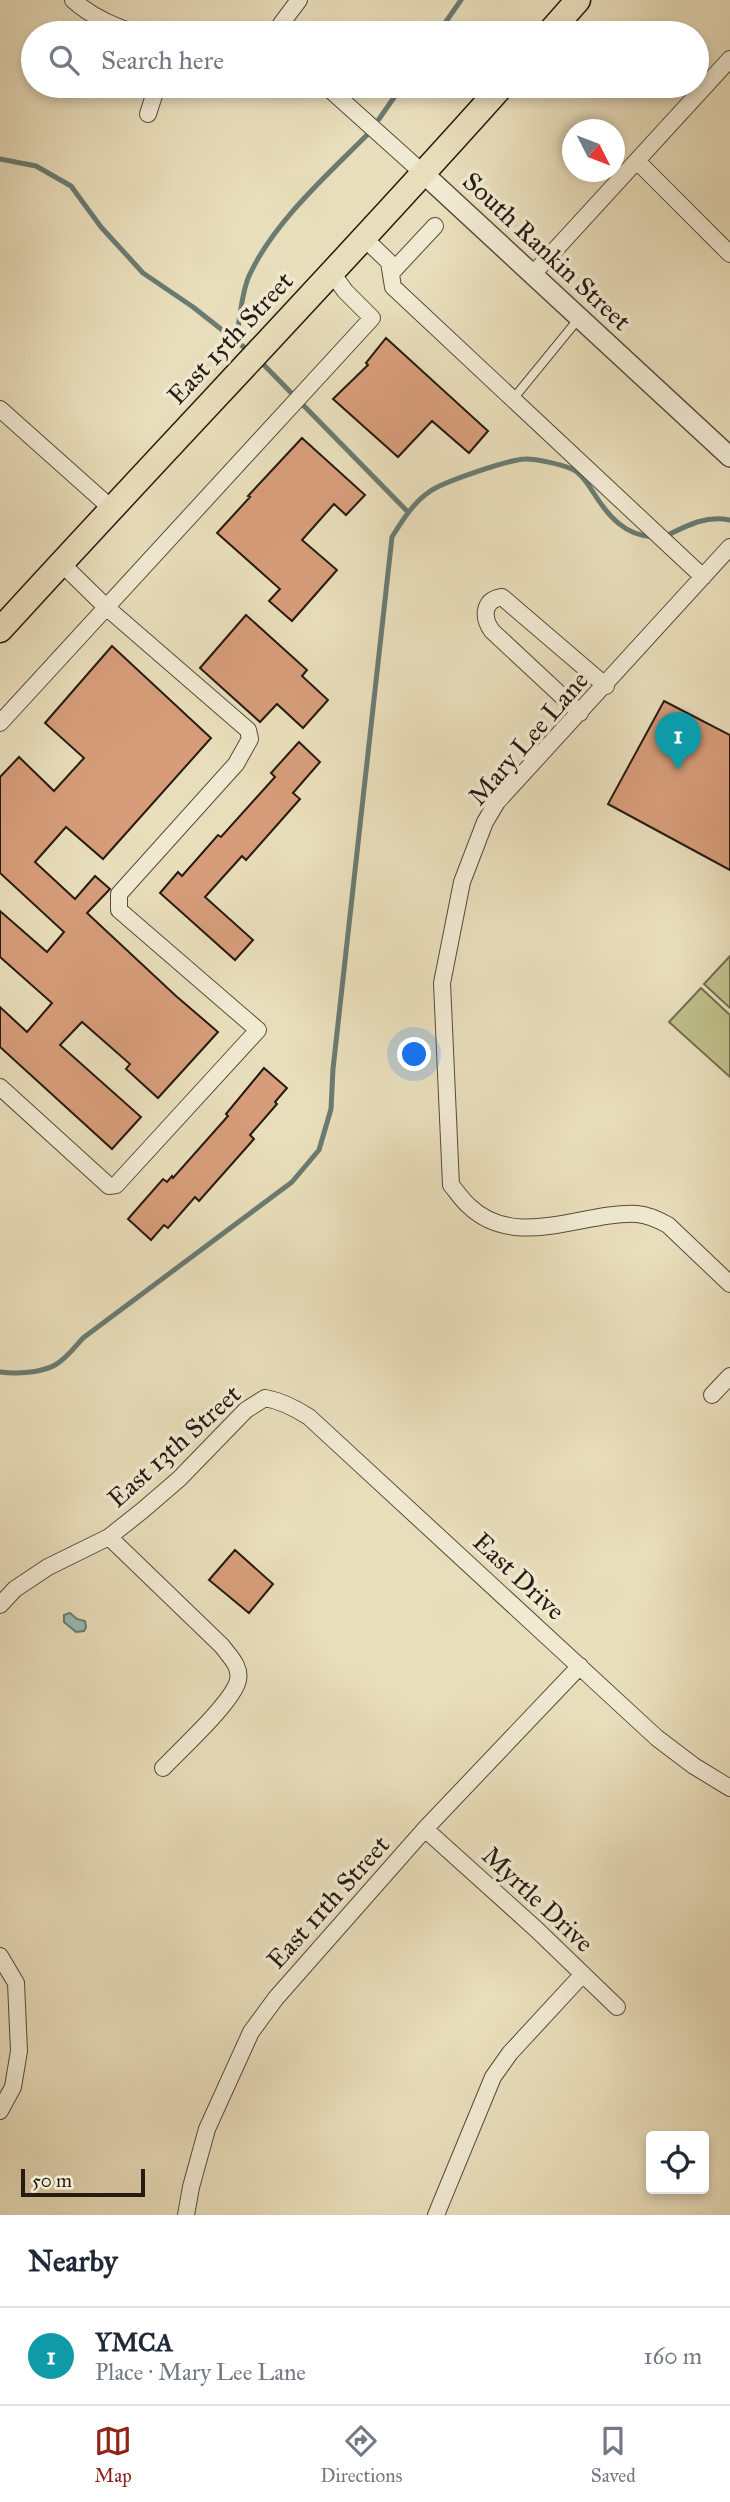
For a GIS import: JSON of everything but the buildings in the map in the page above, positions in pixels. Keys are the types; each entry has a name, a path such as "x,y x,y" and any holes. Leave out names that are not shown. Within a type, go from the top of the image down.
{"main road":[{"path":"560,21 578,0"},
{"name":"East 15th Street","path":"0,630 491,98"}],"street":[{"path":"73,0 101,21"},
{"path":"283,21 299,0"},
{"path":"709,83 730,60"},
{"path":"148,114 153,98"},
{"name":"South Rankin Street","path":"342,98 730,457"},
{"path":"533,274 695,98"},
{"path":"637,161 730,254"},
{"path":"392,272 435,226"},
{"path":"364,238 389,262 393,287 703,577"},
{"path":"0,723 372,318 345,291 332,273"},
{"path":"0,409 111,508"},
{"name":"Mary Lee Lane","path":"730,547 606,686 497,802 485,822 462,882 442,983 451,1185 470,1207 488,1219 518,1228 559,1226 639,1214 668,1225 730,1284"},
{"path":"0,1087 109,1186 116,1185 258,1030 119,909 119,894 236,764 250,739 248,730 106,607 61,563"},
{"path":"580,713 492,631 486,623 484,613 487,604 496,597 502,597 606,686"},
{"path":"712,1395 730,1376"},
{"name":"East 13th Street","path":"0,1605 15,1589 48,1567 109,1537 179,1479 246,1410 265,1398 276,1400"},
{"name":"East Drive","path":"276,1400 309,1417 657,1738 694,1766 730,1788"},
{"path":"109,1537 222,1646 236,1664 238,1679 230,1697 163,1768"},
{"name":"East 11th Street","path":"187,2215 191,2187 206,2129 251,2032 276,1998 425,1829 580,1666"},
{"name":"Myrtle Drive","path":"425,1829 617,2007"},
{"path":"0,1956 16,1983 19,2051 13,2087 0,2111"},
{"path":"436,2215 493,2077 510,2053 583,1974"}],"lane":[{"path":"513,400 580,317"}],"green space":[{"path":"730,956 730,1008 704,984"},
{"path":"701,988 730,1015 730,1077 669,1022"}],"water":[{"path":"70,1613 85,1621 84,1631 76,1632 64,1622 64,1615"}],"waterway":[{"path":"446,21 461,0"},
{"path":"379,119 394,98"},
{"path":"236,340 244,291 259,256 302,200 368,134"},
{"path":"0,159 36,166 71,186 101,227 143,273 193,307 245,348"},
{"path":"262,363 408,512"},
{"path":"0,1372 36,1371 59,1363 83,1338 292,1182 319,1150 331,1109 333,1069 392,537 408,513 423,496 447,483 491,467 529,459 568,467 575,471 618,523 634,533 654,537"},
{"path":"664,537 704,520 730,520"}],"place":[{"name":"YMCA","path":"678,770"}]}
